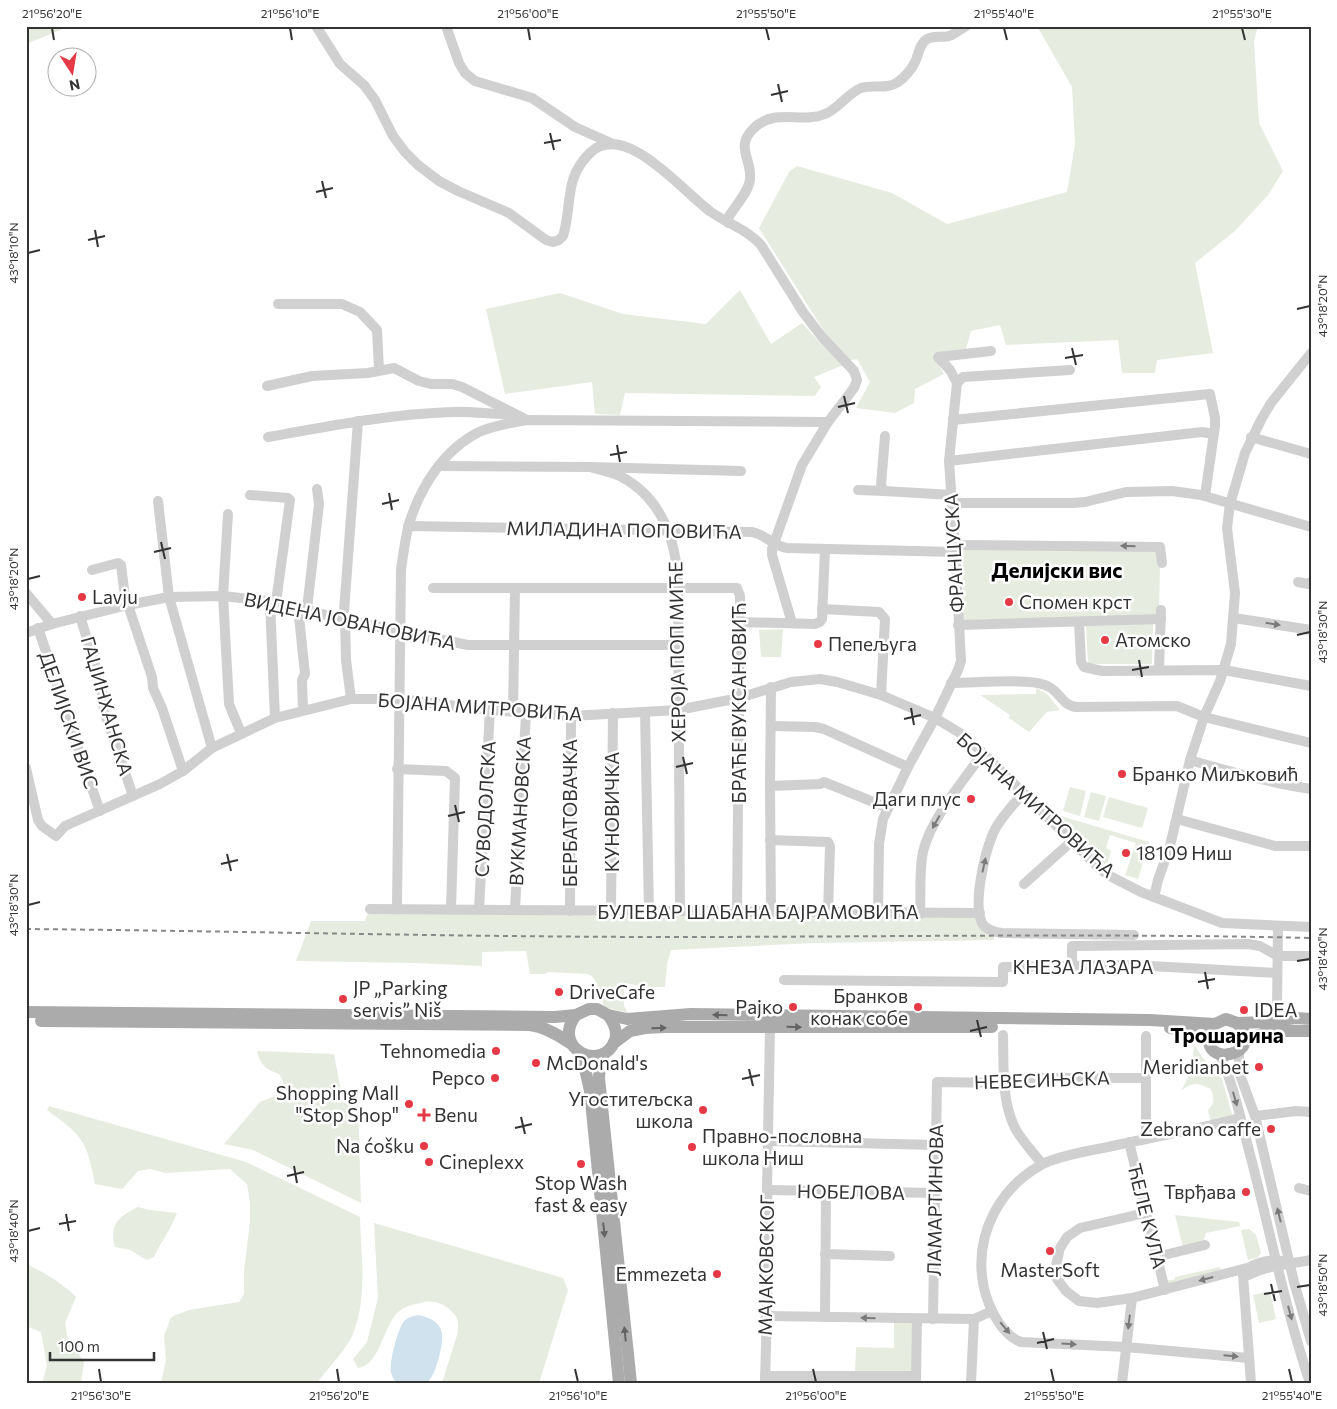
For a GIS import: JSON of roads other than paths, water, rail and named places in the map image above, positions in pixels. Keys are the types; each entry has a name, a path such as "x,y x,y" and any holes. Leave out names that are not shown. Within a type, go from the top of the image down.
{"main road":[{"path":"26,1012 555,1017 576,1015 589,1009 628,1019 696,1014 1150,1020 1215,1024 1226,1019 1238,1023 1311,1019"},
{"path":"570,1043 569,1028 576,1015"},
{"path":"608,1015 616,1028 614,1043"},
{"path":"26,1021 530,1025 539,1026 553,1032 570,1043 580,1053 587,1056 603,1054"},
{"path":"1238,1023 1243,1030 1242,1045"},
{"path":"1215,1024 1209,1034 1210,1045 1219,1054 1229,1055 1242,1045 1272,1031 1311,1031"},
{"path":"631,1383 599,1078 600,1062 603,1054 630,1031 645,1028 770,1027 1148,1027 1178,1029 1209,1039"},
{"path":"580,1053 590,1090 620,1383"}],"street":[{"path":"316,26 340,64 364,85 375,100 393,136 418,165 438,181 509,213 546,240 553,242 563,236 573,178 583,161 593,150 607,145 618,144 631,149 658,166 710,212 754,237 761,245 803,312 822,337 842,357 856,376 857,382 828,422 802,465 774,544 772,555 792,623"},
{"path":"446,26 459,63 465,73 474,81 532,98 575,127 613,144"},
{"path":"728,223 728,218 747,189 750,179 744,152 746,138 754,128 766,120 782,116 815,118 828,113 846,97 861,88 889,86 898,82 915,62 923,42 928,38 949,36 966,26"},
{"path":"278,304 342,304 360,312 377,330 379,370"},
{"path":"991,351 938,357 950,370 957,383 963,377 1070,370"},
{"path":"1154,897 1177,819 1190,760 1204,717 1224,670 1231,644 1234,618 1234,584 1227,528 1230,504 1251,437 1271,403 1311,353"},
{"path":"267,386 312,376 394,368 419,381 431,384 452,384 462,387 527,420"},
{"name":"ФРАНЦУСКА","path":"878,914 879,844 883,819 908,767 935,718 960,661 949,461 957,383"},
{"path":"953,420 1210,394 1215,418 1205,496"},
{"path":"268,437 358,420 477,411 495,415 515,414"},
{"path":"351,700 346,660 346,620 344,612 358,420"},
{"path":"397,908 397,769 401,570 408,526 420,494 440,466 460,444 478,432 499,425 527,420 828,422"},
{"path":"949,461 1202,432 1214,434"},
{"path":"884,492 881,485 885,436"},
{"path":"1251,437 1311,454"},
{"name":"ХЕРОЈА ПОП МИЋЕ","path":"440,466 741,471"},
{"name":"ХЕРОЈА ПОП МИЋЕ","path":"590,467 612,473 631,483 643,493 659,512 669,531 678,564 680,911"},
{"path":"303,710 303,608 319,504 317,489"},
{"path":"858,490 952,499 1079,502 1126,492 1172,491 1205,496 1311,527"},
{"path":"250,495 288,498 290,500 273,602 275,718"},
{"path":"158,501 169,597 212,748"},
{"path":"228,514 223,596 229,704 241,733"},
{"name":"МИЛАДИНА ПОПОВИЋА","path":"408,526 754,532 762,535 774,544 787,548 1160,547 1162,562"},
{"path":"739,622 818,623 821,620 825,549"},
{"path":"92,570 118,563 121,565 127,605 152,677 153,688 162,708 183,771"},
{"path":"1298,582 1308,584 1311,582"},
{"name":"БРАЋЕ ВУКСАНОВИЋ","path":"433,588 737,588 740,596 737,912"},
{"path":"513,712 514,588"},
{"name":"ДЕЛИЈСКИ ВИС","path":"26,593 52,624"},
{"name":"ВИДЕНА ЈОВАНОВИЋА","path":"26,632 80,616 169,597 223,596 303,608 346,620 468,646 678,644"},
{"path":"822,609 879,612 884,616 881,695"},
{"path":"958,625 1079,622 1161,615 1159,670"},
{"name":"ГАЏИНХАНСКА","path":"80,616 101,685 104,711 133,796"},
{"path":"1234,618 1311,630"},
{"path":"1079,622 1081,662 1084,667 1098,671 1224,670 1311,686"},
{"name":"ДЕЛИЈСКИ ВИС","path":"38,628 100,811"},
{"name":"БОЈАНА МИТРОВИЋА","path":"26,768 38,820 42,826 56,836 65,826 160,784 183,771 212,748 241,733 275,718 351,700 399,699 526,714 571,716 678,710 739,698 791,682 820,679 881,695 935,718 960,734 983,753 1108,875 1141,892 1222,923 1311,927"},
{"path":"951,683 1036,683 1054,690 1062,701 1070,706 1177,706 1204,717 1311,743"},
{"path":"771,912 770,786 772,687"},
{"name":"СУВОДОЛСКА","path":"479,908 490,710"},
{"path":"645,712 649,911"},
{"name":"КУНОВИЧКА","path":"611,911 613,713"},
{"name":"ВУКМАНОВСКА","path":"515,909 526,714"},
{"name":"БЕРБАТОВАЧКА","path":"570,911 571,716"},
{"path":"772,726 824,729 908,767"},
{"path":"920,914 923,852 929,835 942,811 983,753"},
{"path":"1190,760 1282,785 1311,789"},
{"path":"397,769 446,771 455,778 451,909"},
{"path":"770,786 820,784 824,782 888,808"},
{"path":"1023,793 999,822 992,836 984,862 980,886 982,923 994,932 1134,935"},
{"path":"1177,819 1275,846 1311,846"},
{"path":"770,840 828,842 830,846 828,913"},
{"path":"1024,884 1072,841"},
{"name":"БУЛЕВАР ШАБАНА БАЈРАМОВИЋА","path":"370,909 479,908 570,911 980,913"},
{"path":"1266,1022 1275,1014 1277,1009 1278,926"},
{"path":"1072,966 1072,946 1248,944 1260,946 1278,956 1311,956"},
{"name":"КНЕЗА ЛАЗАРА","path":"784,980 1003,982 1003,967 1132,965 1277,973"},
{"name":"МАЈАКОВСКОГ","path":"765,1379 769,1233 767,1190 770,1027"},
{"path":"1004,1035 1003,1082 1015,1127 1042,1164"},
{"path":"1146,1036 1146,1139"},
{"path":"1242,1045 1239,1072 1255,1116 1311,1340"},
{"path":"1219,1054 1229,1077 1275,1262 1300,1354 1310,1383"},
{"name":"НЕВЕСИЊСКА","path":"937,1082 1003,1082 1026,1078 1146,1078"},
{"name":"ЛАМАРТИНОВА","path":"934,1319 937,1082"},
{"path":"1255,1116 1296,1111 1311,1112"},
{"path":"1240,1118 1084,1152 1042,1164 1023,1177 1007,1192 997,1207 984,1240 981,1269 986,1297 992,1312 1004,1328 1020,1342 1126,1347 1249,1358"},
{"path":"768,1141 936,1145"},
{"name":"ЋЕЛЕ КУЛА","path":"1129,1142 1165,1290"},
{"path":"1299,1188 1311,1191"},
{"name":"НОБЕЛОВА","path":"767,1190 936,1193"},
{"path":"825,1317 826,1192"},
{"path":"1145,1213 1080,1228 1073,1232 1060,1248 1055,1270 1057,1279 1066,1291 1079,1301 1096,1303 1132,1298 1275,1262 1311,1260"},
{"path":"1156,1257 1205,1245"},
{"path":"825,1254 890,1256"},
{"path":"1244,1283 1252,1274 1275,1262"},
{"path":"1247,1268 1243,1275 1251,1383"},
{"path":"1122,1383 1132,1298"},
{"path":"766,1316 974,1319 992,1312"},
{"path":"765,1379 916,1379 917,1319"},
{"path":"972,1383 974,1319"}],"water":[{"path":"419,1315 434,1321 441,1330 442,1342 436,1368 427,1383 396,1383 391,1373 391,1367 397,1338 404,1321"}],"railway":[{"path":"26,929 591,937 1071,935 1311,938"}],"place":[{"name":"Lavju","path":"82,597"},
{"name":"Спомен крст","path":"1009,602"},
{"name":"Атомско","path":"1105,640"},
{"name":"Пепељуга","path":"818,644"},
{"name":"Бранко Миљковић","path":"1122,774"},
{"name":"Даги плус","path":"971,799"},
{"name":"18109 Ниш","path":"1126,853"},
{"name":"DriveCafe","path":"559,992"},
{"name":"JP „Parking servis” Niš","path":"343,999"},
{"name":"Рајко","path":"793,1007"},
{"name":"Бранков конак собе","path":"918,1007"},
{"name":"IDEA","path":"1244,1010"},
{"name":"Tehnomedia","path":"496,1051"},
{"name":"McDonald's","path":"536,1063"},
{"name":"Meridianbet","path":"1259,1067"},
{"name":"Pepco","path":"495,1078"},
{"name":"Shopping Mall \"Stop Shop\"","path":"409,1104"},
{"name":"Угоститељска школа","path":"703,1110"},
{"name":"Benu","path":"424,1115"},
{"name":"Zebrano caffe","path":"1271,1129"},
{"name":"Na ćošku","path":"424,1146"},
{"name":"Правно-пословна школа Ниш","path":"692,1147"},
{"name":"Cineplexx","path":"429,1162"},
{"name":"Stop Wash fast & easy","path":"581,1164"},
{"name":"Тврђава","path":"1246,1192"},
{"name":"MasterSoft","path":"1050,1251"},
{"name":"Emmezeta","path":"717,1274"}],"district":[{"name":"Делијски вис","path":"1057,571"},
{"name":"Трошарина","path":"1227,1036"}]}
